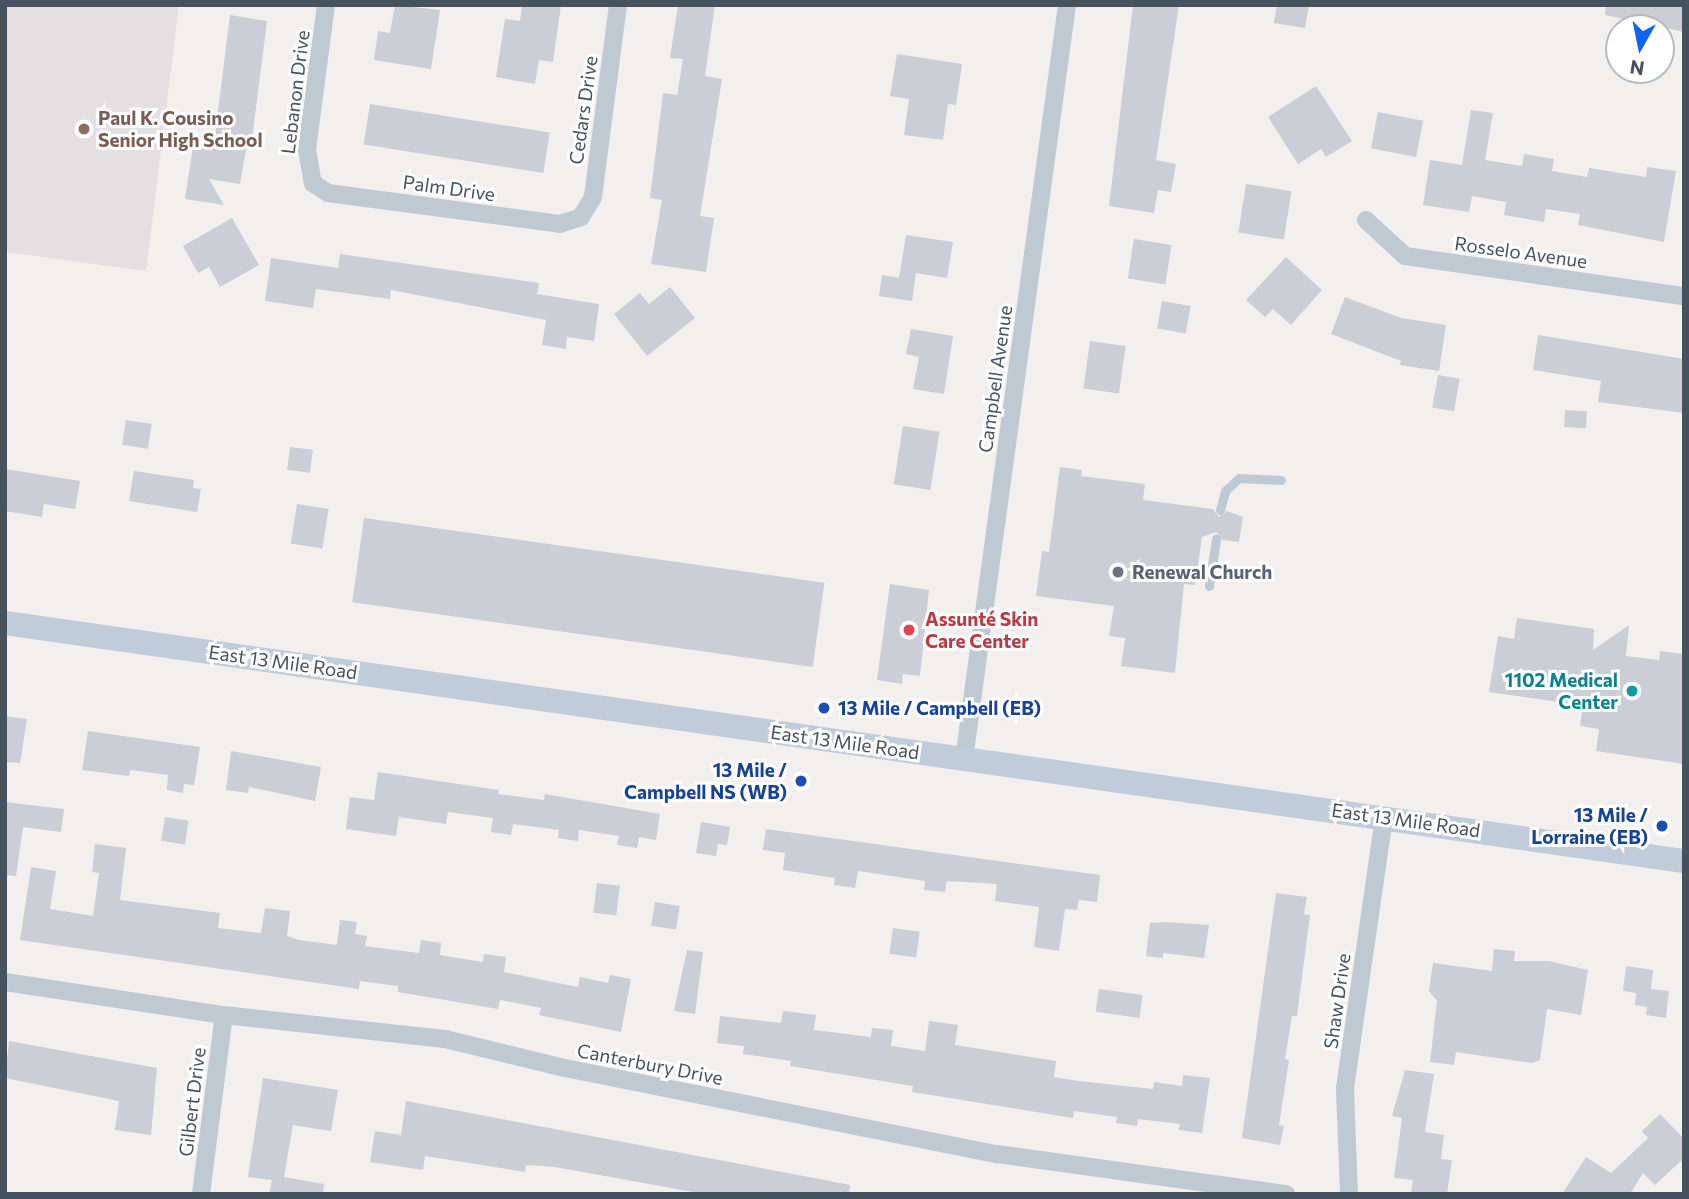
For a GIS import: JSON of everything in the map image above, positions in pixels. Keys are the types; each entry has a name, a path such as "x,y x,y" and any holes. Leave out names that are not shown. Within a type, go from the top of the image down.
{"main road":[{"name":"East 13 Mile Road","path":"5,623 1384,816 1684,861"}],"street":[{"name":"Lebanon Drive","path":"313,183 307,150 326,5"},
{"name":"Cedars Drive","path":"581,217 593,197 618,5"},
{"name":"Campbell Avenue","path":"964,759 1067,5"},
{"name":"Palm Drive","path":"313,183 328,192 560,225 581,217"},
{"name":"Rosselo Avenue","path":"1366,220 1405,256 1684,296"},
{"name":"Shaw Drive","path":"1349,1194 1345,1088 1384,816"},
{"name":"Canterbury Drive","path":"5,982 224,1015 445,1039 565,1068 998,1154 1286,1194"},
{"name":"Gilbert Drive","path":"201,1194 224,1015"}],"lane":[{"path":"1220,510 1225,491 1239,478 1281,480"},
{"path":"1209,586 1216,539"}],"shaded area":[{"name":"Paul K. Cousino Senior High School","path":"5,5 179,5 146,271 5,252"}],"building":[{"path":"395,5 440,10 431,69 374,60 378,31 390,33"},
{"path":"522,5 561,5 553,62 539,60 535,84 496,77 505,19 520,21"},
{"path":"678,5 715,5 705,76 722,79 700,216 714,218 706,272 651,264 662,200 650,198 663,93 677,95 683,59 670,58"},
{"path":"1133,5 1179,5 1156,160 1176,164 1171,192 1158,190 1154,213 1109,206"},
{"path":"1277,5 1309,5 1305,28 1274,23"},
{"path":"1606,5 1684,5 1684,32 1675,30 1675,14 1605,14"},
{"path":"230,15 267,21 252,139 248,138 240,184 209,179 224,205 185,199 194,140 214,143"},
{"path":"897,54 962,64 956,105 948,104 943,140 904,135 909,99 890,96"},
{"path":"1316,86 1352,141 1326,157 1321,149 1298,164 1268,117"},
{"path":"370,104 550,132 543,173 364,144"},
{"path":"1471,110 1493,113 1485,160 1522,166 1524,154 1554,159 1552,171 1587,177 1589,168 1646,177 1647,167 1676,171 1664,242 1578,225 1580,214 1546,209 1544,222 1504,215 1506,202 1472,196 1469,212 1423,205 1430,160 1462,165"},
{"path":"1378,112 1423,121 1416,157 1371,148"},
{"path":"1246,184 1291,191 1284,240 1238,232"},
{"path":"232,218 259,265 220,287 209,267 198,273 183,246"},
{"path":"906,235 953,242 947,278 916,273 912,301 879,296 882,275 899,278"},
{"path":"1134,239 1172,245 1165,284 1128,279"},
{"path":"340,254 539,283 537,294 599,304 594,341 567,337 566,349 542,345 546,320 391,290 390,299 316,289 313,308 265,301 271,258 338,268"},
{"path":"1286,257 1322,290 1291,325 1273,309 1265,317 1246,300"},
{"path":"670,287 695,318 647,356 614,314 640,293 649,304"},
{"path":"1345,297 1401,318 1446,325 1439,371 1400,365 1401,361 1331,334"},
{"path":"1162,301 1191,306 1186,334 1157,329"},
{"path":"911,329 953,336 944,394 913,389 919,357 906,354"},
{"path":"1538,335 1684,359 1684,413 1598,402 1601,381 1533,370"},
{"path":"1090,341 1126,346 1119,394 1083,389"},
{"path":"1438,375 1460,379 1454,411 1432,407"},
{"path":"1565,410 1587,411 1586,428 1564,427"},
{"path":"126,420 152,424 148,449 122,445"},
{"path":"903,426 940,432 930,490 894,484"},
{"path":"290,447 313,450 310,473 287,470"},
{"name":"Renewal Church","path":"1060,467 1082,470 1081,476 1145,484 1143,500 1213,509 1219,517 1227,511 1243,517 1239,542 1223,540 1216,532 1202,537 1195,585 1184,584 1175,673 1121,666 1125,638 1109,636 1114,606 1036,596 1042,551 1049,552"},
{"path":"5,469 80,481 75,509 44,504 42,517 5,511"},
{"path":"134,471 194,480 193,488 201,489 197,512 129,501"},
{"path":"297,504 329,509 322,549 291,544"},
{"path":"364,518 824,583 813,667 352,602"},
{"name":"Assunté Skin Care Center","path":"890,584 929,590 920,676 903,674 902,684 877,680"},
{"name":"1102 Medical Center","path":"1517,618 1594,629 1593,650 1629,625 1626,656 1659,660 1660,651 1684,654 1684,764 1596,751 1599,729 1580,726 1582,711 1571,709 1572,704 1489,692 1498,636 1514,639"},
{"path":"5,716 27,719 20,763 5,762"},
{"path":"88,731 200,747 194,785 184,784 183,793 167,790 168,775 130,770 129,776 82,770"},
{"path":"231,751 321,767 315,801 249,787 248,793 226,790"},
{"path":"378,772 499,790 498,794 544,800 545,794 660,814 656,840 639,837 637,848 617,845 619,836 579,830 578,841 558,838 559,830 513,824 511,835 491,832 493,818 448,812 446,824 399,817 396,836 346,829 350,797 374,800"},
{"path":"5,802 64,809 61,832 23,827 16,876 5,875"},
{"path":"165,817 189,821 185,844 161,841"},
{"path":"701,822 730,827 727,845 718,844 716,856 696,853"},
{"path":"766,829 1100,875 1097,902 1079,900 1077,910 1065,909 1059,951 1034,947 1039,907 995,901 997,884 947,881 945,892 924,890 925,881 858,871 855,888 834,885 835,878 783,870 785,853 763,850"},
{"path":"95,844 126,848 120,900 220,913 218,928 261,933 265,908 290,911 287,936 299,940 337,945 340,920 357,922 355,934 367,936 365,946 419,953 421,940 441,943 440,955 483,962 484,954 506,957 504,972 578,987 580,977 608,983 610,975 631,979 621,1032 539,1015 541,1008 500,1000 498,1009 398,992 398,986 360,981 359,989 20,940 31,867 56,871 50,909 93,916 99,873 92,872"},
{"path":"597,883 620,886 616,916 593,913"},
{"path":"1276,893 1307,897 1304,914 1310,915 1297,1016 1292,1016 1285,1059 1289,1060 1279,1125 1284,1126 1280,1145 1242,1138"},
{"path":"655,902 680,906 676,930 651,926"},
{"path":"1150,923 1209,925 1204,958 1163,953 1163,958 1146,956"},
{"path":"893,928 920,932 916,958 889,954"},
{"path":"1494,949 1515,951 1514,961 1549,961 1588,970 1581,1015 1547,1009 1540,1060 1532,1063 1456,1052 1454,1065 1430,1062 1437,1001 1429,991 1433,963 1492,971"},
{"path":"687,950 703,952 695,1014 674,1011"},
{"path":"1626,966 1653,970 1651,989 1669,991 1666,1018 1646,1015 1647,1007 1635,1005 1636,993 1623,991"},
{"path":"1099,989 1143,995 1139,1018 1096,1012"},
{"path":"783,1011 816,1015 814,1030 871,1037 872,1028 893,1030 891,1046 925,1051 929,1021 958,1025 955,1045 1056,1061 1054,1077 1078,1081 1153,1089 1154,1082 1182,1086 1183,1075 1210,1078 1202,1133 1179,1130 1180,1124 1138,1119 1137,1126 1116,1123 1117,1117 1074,1111 1073,1118 912,1092 913,1086 790,1066 791,1061 743,1054 744,1046 717,1043 720,1016 781,1023"},
{"path":"9,1041 157,1068 151,1135 115,1130 119,1101 5,1078"},
{"path":"1405,1070 1434,1074 1425,1132 1444,1135 1441,1159 1452,1160 1447,1194 1411,1194 1413,1180 1394,1178 1402,1118 1392,1116"},
{"path":"263,1078 338,1090 331,1131 293,1125 284,1177 324,1184 323,1194 269,1194 272,1180 248,1177"},
{"path":"406,1101 850,1185 849,1194 704,1194 555,1167 526,1165 525,1172 425,1156 423,1170 370,1162 375,1131 401,1135"},
{"path":"1660,1114 1684,1139 1684,1158 1655,1185 1643,1173 1630,1194 1562,1194 1586,1157 1611,1173 1648,1138 1642,1131"}],"place":[{"name":"Paul K. Cousino Senior High School","path":"84,129"},
{"name":"Renewal Church","path":"1118,572"},
{"name":"Assunté Skin Care Center","path":"909,630"},
{"name":"1102 Medical Center","path":"1632,691"},
{"name":"13 Mile / Campbell (EB)","path":"824,708"},
{"name":"13 Mile / Campbell NS (WB)","path":"801,781"},
{"name":"13 Mile / Lorraine (EB)","path":"1662,826"}]}
